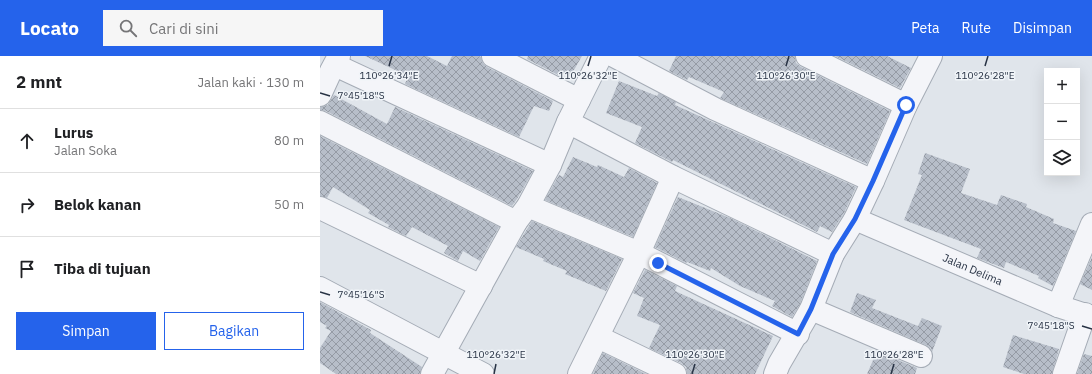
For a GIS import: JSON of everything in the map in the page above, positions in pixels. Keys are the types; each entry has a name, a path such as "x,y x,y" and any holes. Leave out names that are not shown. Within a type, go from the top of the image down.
{"street":[{"path":"493,56 579,100"},
{"path":"432,374 550,165 568,122 601,56"},
{"path":"614,56 715,109 873,181"},
{"path":"807,56 906,105"},
{"path":"775,374 811,309 833,254 855,219 906,105 931,56"},
{"path":"320,95 337,60 550,165"},
{"path":"320,122 522,214 638,253 798,334"},
{"path":"568,122 673,177 833,254"},
{"path":"579,374 598,337 673,177"},
{"path":"320,208 481,286"},
{"name":"Jalan Delima","path":"855,219 1058,306 1088,316"},
{"path":"1058,306 1092,224"},
{"path":"320,288 483,374"},
{"path":"811,309 920,356"},
{"path":"1064,374 1088,316"},
{"path":"598,337 675,374"}],"building":[{"path":"365,56 427,56 447,66 452,56 479,56 487,67 553,101 549,111 534,106 519,137 405,84 408,76"},
{"path":"528,56 582,56 570,77 563,74 562,77 527,59"},
{"path":"676,56 795,56 796,63 801,67 890,111 867,164 720,98 724,92 689,77 687,80 669,71"},
{"path":"835,56 887,56 911,68 900,88"},
{"path":"619,81 657,96 659,93 676,102 675,105 856,187 844,213 832,232 820,226 817,232 673,160 672,162 635,143 642,127 606,113"},
{"path":"334,95 387,124 395,107 533,171 512,206 326,111 320,110 320,107 328,105"},
{"path":"320,136 499,227 480,261 463,251 458,261 444,253 448,246 412,227 406,236 388,227 389,225 368,213 370,210 333,187 327,198 320,196"},
{"path":"925,153 970,169 961,193 997,205 1001,195 1027,204 1026,207 1054,219 1053,223 1076,231 1053,286 1038,278 1039,276 1006,262 1004,268 977,258 981,249 904,220 922,175 918,174"},
{"path":"573,157 597,167 598,165 624,177 629,168 657,183 633,237 545,200 559,175 563,177"},
{"path":"678,197 730,218 817,261 800,304 792,317 772,306 775,301 740,286 711,268 710,271 687,262 686,263 655,247"},
{"path":"532,221 622,259 606,291 565,274 567,271 516,247"},
{"path":"1092,257 1092,290 1080,284"},
{"path":"645,270 677,286 675,291 773,336 755,374 687,374 686,367 681,363 649,348 660,325 637,316 644,298 633,293"},
{"path":"857,293 876,300 872,308 918,326 922,318 942,326 932,352 931,348 926,345 850,312"},
{"path":"320,302 371,330 370,333 422,367 420,374 336,374 320,363 320,348 331,331 325,328 327,326 320,322"},
{"path":"1013,335 1059,349 1052,374 1024,374 1003,367"},
{"path":"877,351 917,368 915,374 867,374"},
{"path":"603,353 646,374 593,374"},
{"path":"1084,354 1092,356 1092,374 1077,374"}],"route":[{"path":"658,263 798,334 811,309 833,254 855,219 873,181 906,105"}]}
